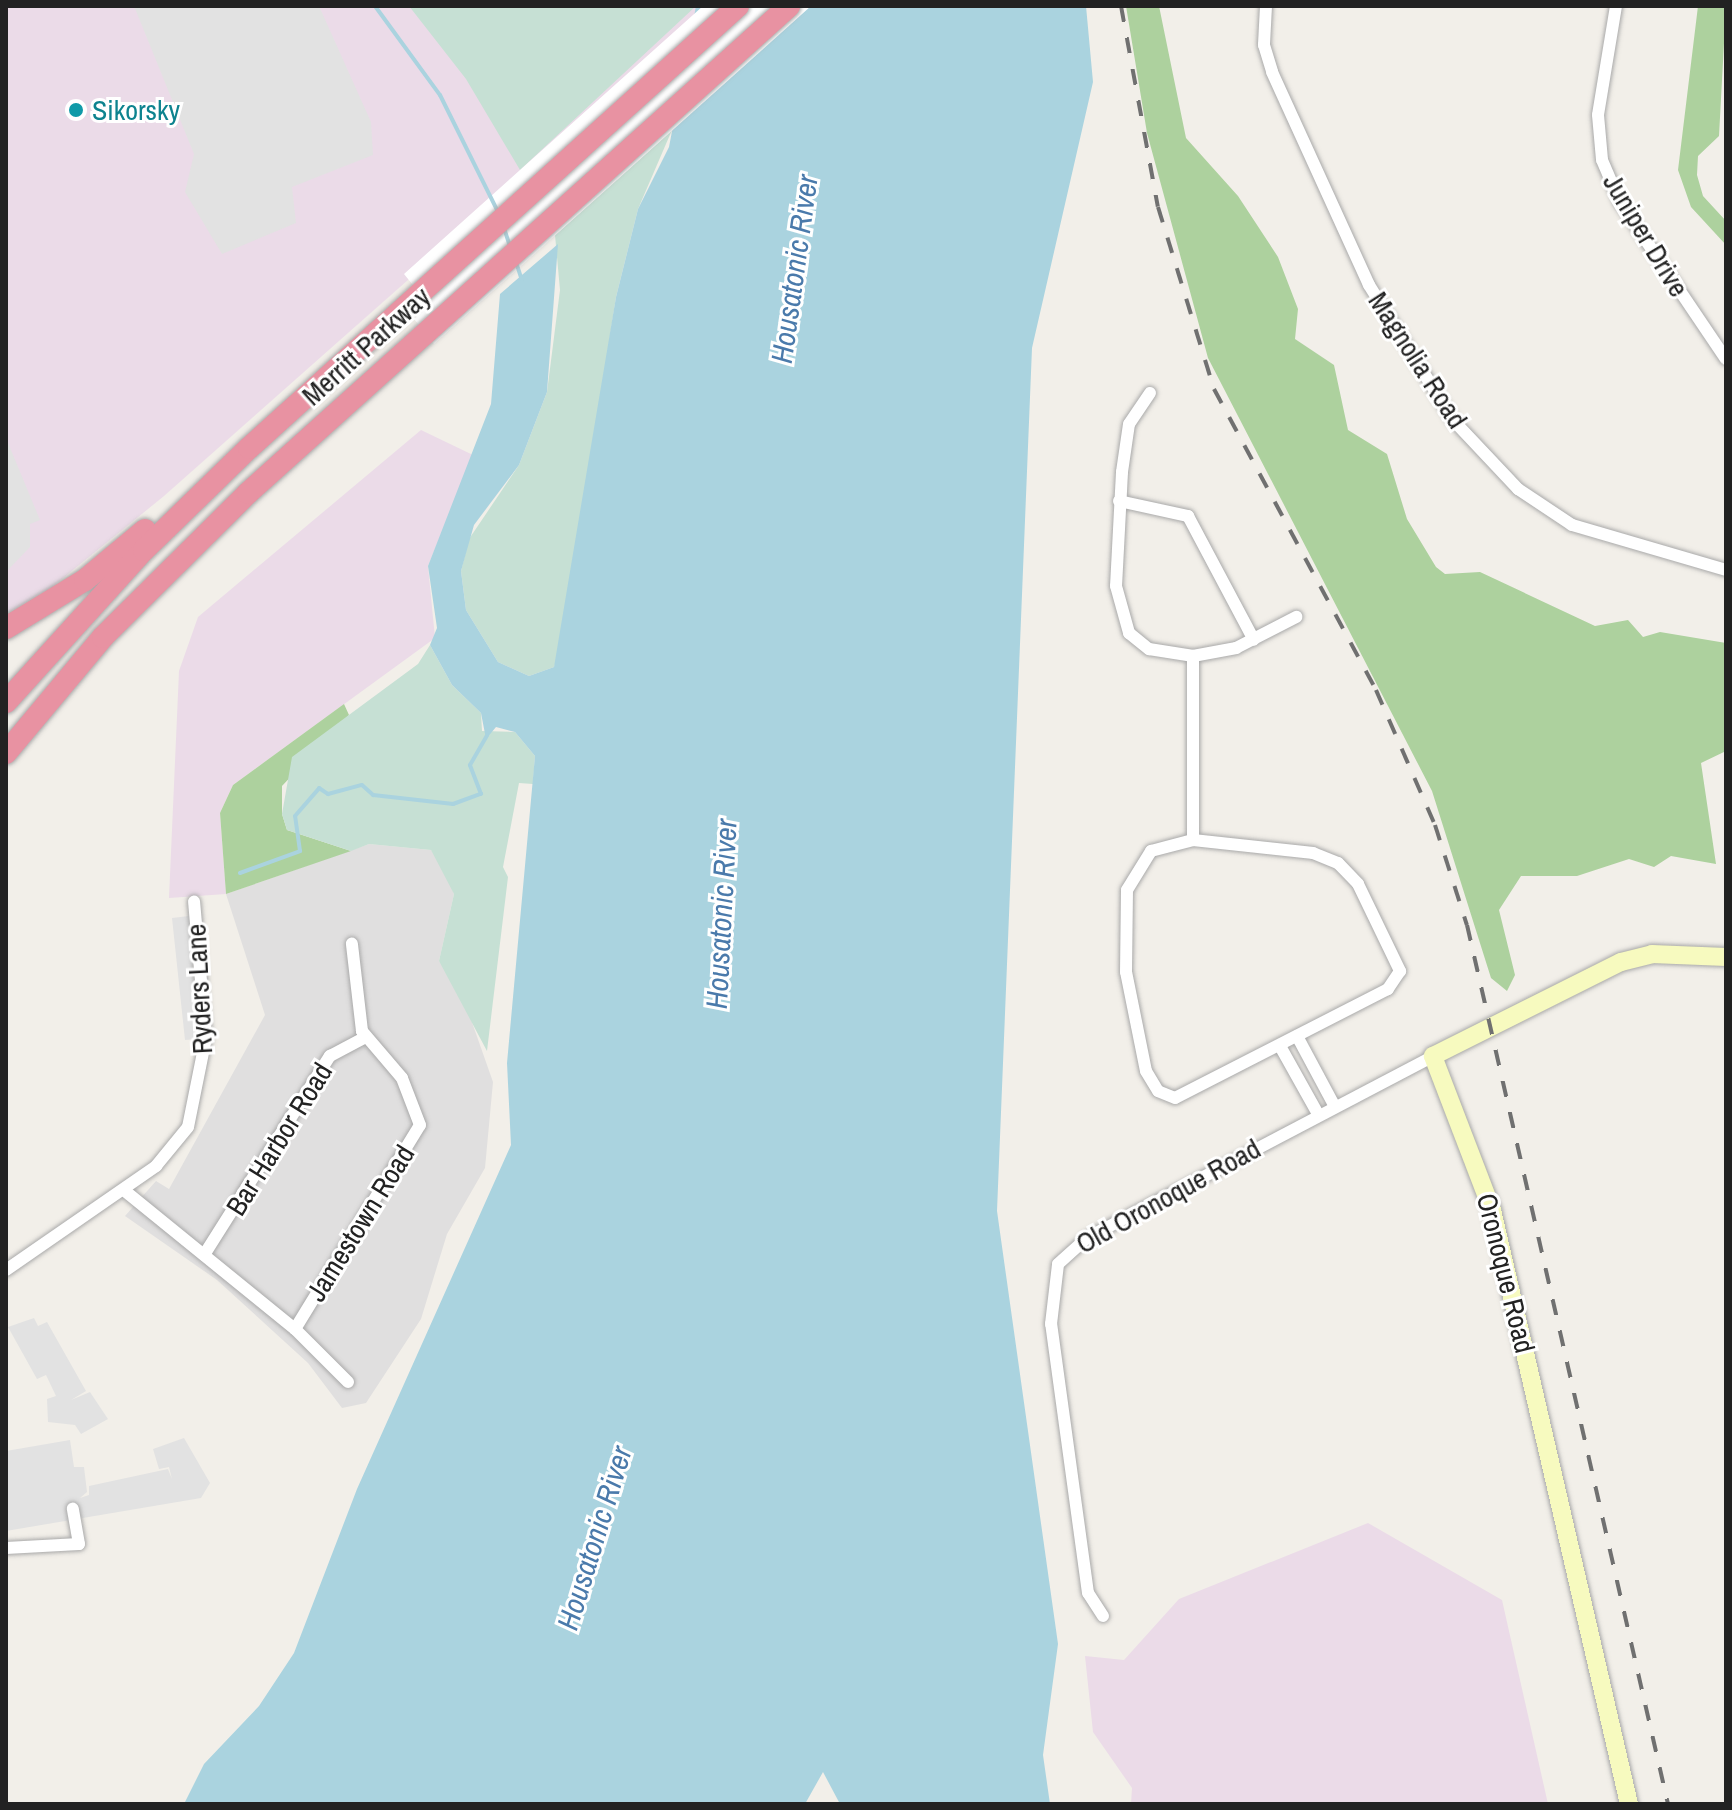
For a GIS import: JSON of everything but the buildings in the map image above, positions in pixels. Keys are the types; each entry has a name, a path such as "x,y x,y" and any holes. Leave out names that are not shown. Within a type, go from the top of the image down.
{"highway":[{"name":"Merritt Parkway","path":"6,702 144,550 249,448 738,6"},
{"name":"Merritt Parkway","path":"6,753 163,574 425,332 789,6"},
{"path":"6,628 85,580 211,469 249,448"}],"street":[{"name":"Magnolia Road","path":"1266,6 1264,45 1272,72 1369,285 1453,420 1518,489 1572,525 1726,570"},
{"name":"Juniper Drive","path":"1616,6 1598,115 1602,160 1620,202 1726,359"},
{"path":"1150,393 1129,424 1119,501 1116,586 1129,633 1149,649 1193,656 1254,640 1296,617"},
{"path":"1119,501 1188,516 1254,640"},
{"path":"1193,656 1193,840"},
{"path":"1193,840 1313,853 1338,863 1358,884 1399,964 1399,978 1297,1036 1183,1097 1163,1094 1148,1077 1126,972 1128,883 1151,851 1193,840"},
{"name":"Ryders Lane","path":"6,1270 125,1191 171,1153 198,1106 206,1038 194,902"},
{"path":"352,944 365,1037"},
{"path":"1433,1056 1621,962 1652,954 1726,957"},
{"path":"1297,1036 1334,1105"},
{"name":"Bar Harbor Road","path":"204,1255 330,1056 365,1037"},
{"name":"Jamestown Road","path":"295,1329 420,1125 402,1078 365,1037"},
{"path":"1280,1046 1318,1114"},
{"name":"Old Oronoque Road","path":"1103,1616 1084,1570 1051,1324 1053,1276 1073,1246 1334,1105 1433,1056"},
{"name":"Oronoque Road","path":"1433,1056 1492,1210 1629,1804"},
{"path":"125,1191 295,1329 348,1382"},
{"path":"6,1548 79,1544 73,1509"}],"shaded area":[{"path":"6,6 702,6 705,17 164,496 52,587 6,614"},
{"path":"134,6 319,6 371,122 373,155 292,187 296,223 222,254 185,192 194,154"},
{"path":"421,430 473,455 428,566 435,638 233,785 220,813 226,894 169,898 179,671 198,617"},
{"path":"6,438 40,520 30,524 30,547 6,572"},
{"path":"369,844 431,850 445,867 454,894 439,961 461,991 493,1082 485,1168 447,1234 421,1319 366,1403 342,1408 308,1363 217,1280 125,1216 156,1181 169,1189 265,1015 226,894"},
{"path":"189,916 198,1039 185,1040 172,918"},
{"path":"34,1318 38,1326 47,1322 86,1391 71,1400 90,1392 108,1419 81,1434 75,1425 48,1422 47,1399 56,1396 46,1375 37,1379 8,1327"},
{"path":"184,1438 210,1483 201,1498 6,1531 6,1451 70,1440 74,1467 84,1467 87,1492 80,1498 89,1495 89,1486 168,1469 172,1479 169,1467 159,1469 153,1449"},
{"path":"1368,1523 1502,1600 1548,1804 1131,1804 1132,1788 1093,1732 1085,1656 1124,1660 1179,1599"}],"green space":[{"path":"409,6 696,6 520,170 466,79"},
{"path":"1126,6 1159,6 1186,138 1238,196 1278,257 1298,309 1295,339 1334,365 1348,430 1387,454 1407,519 1436,567 1445,574 1480,572 1595,626 1628,620 1643,637 1660,632 1726,643 1726,751 1701,763 1716,864 1671,856 1654,867 1629,859 1577,876 1521,876 1499,910 1515,975 1507,991 1491,978 1432,791 1208,358 1147,133"},
{"path":"1698,6 1726,6 1719,136 1698,156 1697,175 1703,196 1726,221 1726,245 1691,207 1678,170"},
{"path":"672,130 638,209 616,297 563,640 554,667 529,676 498,662 466,610 461,571 469,539 519,465 547,392 560,290 555,235"},
{"path":"430,645 452,685 481,713 482,731 515,732 535,756 533,784 519,783 503,867 508,877 487,1051 439,961 454,894 431,850 369,844 351,851 287,830 282,814 292,757 418,664"},
{"path":"344,704 349,715 282,786 282,814 287,830 351,851 226,894 220,813 233,785"}],"water":[{"name":"Housatonic River","path":"696,6 1086,6 1093,82 1032,348 997,1211 1058,1644 1043,1755 1050,1804 840,1804 823,1772 805,1804 184,1804 204,1764 259,1706 294,1653 357,1489 511,1145 507,1063 535,756 515,732 496,727 486,739 481,713 452,685 430,645 437,628 428,566 491,404 500,294 558,244 547,392 519,465 474,525 461,571 466,610 498,662 529,676 554,667 616,297 638,209 669,147"}],"pier":[{"path":"703,6 811,6 434,344 414,319 429,305 404,274"}],"waterway":[{"path":"375,6 440,95 498,212"},
{"path":"504,228 510,246"},
{"path":"516,262 522,280"},
{"path":"240,873 300,851 295,816 319,788 328,794 362,785 373,795 453,804 481,794 470,765 487,735"}],"railway":[{"path":"1121,6 1158,207 1214,389 1376,690 1435,825 1467,925 1668,1804"}],"place":[{"name":"Sikorsky","path":"76,110"}]}
